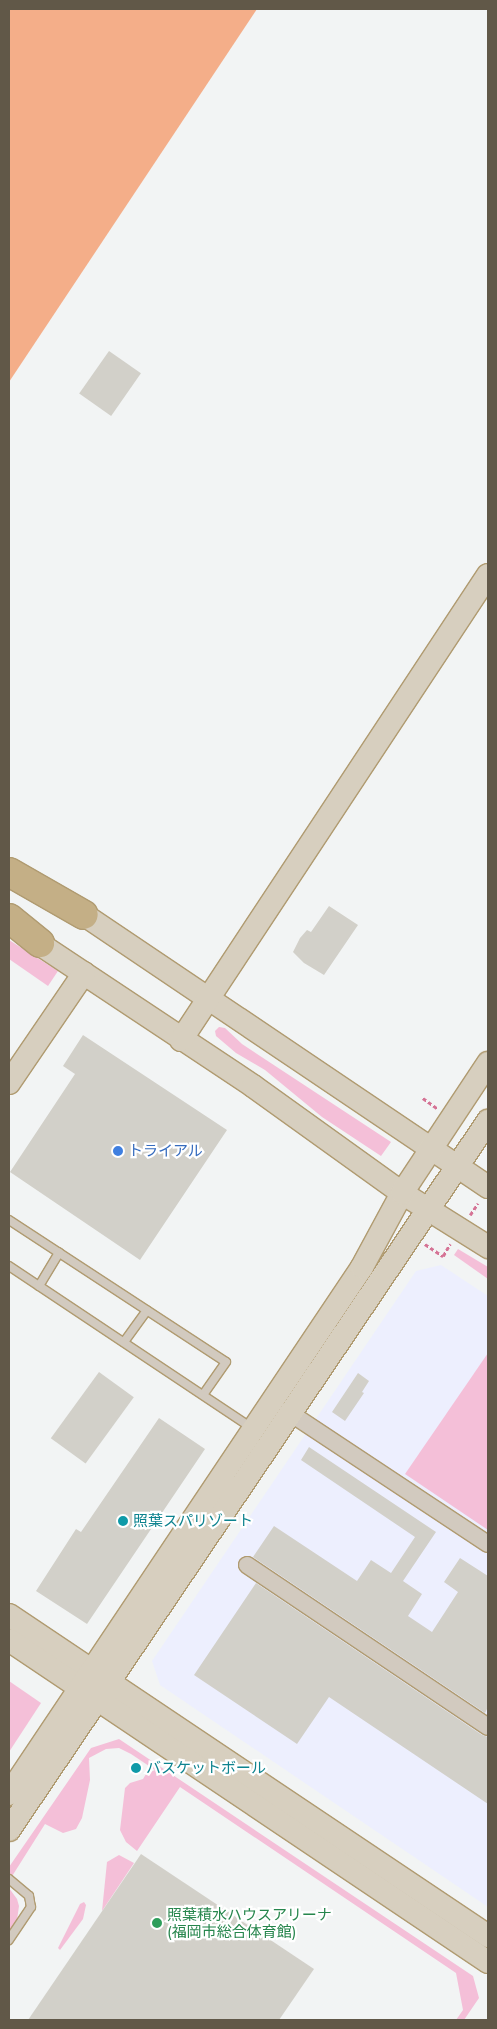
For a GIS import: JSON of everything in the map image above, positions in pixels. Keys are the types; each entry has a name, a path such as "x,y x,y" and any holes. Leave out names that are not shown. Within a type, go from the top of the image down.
{"highway":[{"path":"9,872 84,915"},
{"path":"9,918 40,943"}],"street":[{"path":"182,1040 208,996 488,574"},
{"path":"9,862 84,915 208,996 488,1187"},
{"path":"9,924 253,1086 402,1192 488,1246"},
{"path":"9,1083 84,973"},
{"path":"9,1830 94,1686 253,1429 362,1267 402,1192 488,1064"},
{"path":"9,1794 94,1686 290,1413 488,1121"},
{"path":"290,1413 488,1544"},
{"path":"247,1565 488,1727"},
{"path":"9,1615 94,1686 254,1803 488,1962"},
{"path":"9,1640 94,1686 258,1780 488,1936"}],"lane":[{"path":"9,1220 226,1362 203,1395"},
{"path":"39,1286 59,1253"},
{"path":"9,1266 253,1429"},
{"path":"124,1342 147,1310"},
{"path":"9,1879 29,1896 31,1907 9,1940"}],"shaded area":[{"path":"9,9 257,9 9,382"},
{"path":"9,940 58,971 48,986 9,959"},
{"path":"219,1027 225,1028 242,1044 391,1142 381,1156 322,1117 265,1070 236,1053 216,1036 215,1031"},
{"path":"458,1249 488,1267 488,1279 454,1255"},
{"path":"441,1265 488,1296 488,1907 160,1685 152,1661 416,1271"},
{"path":"488,1353 488,1530 405,1474"},
{"path":"9,1681 41,1703 9,1752"},
{"path":"119,1739 473,1976 479,1998 464,2020 456,2020 463,2010 456,1973 180,1787 137,1851 126,1842 120,1830 125,1788 130,1783 143,1779 146,1774 155,1770 119,1748 106,1749 89,1758 90,1780 82,1818 76,1829 63,1833 45,1824 9,1881 9,1867 91,1748"},
{"path":"119,1855 134,1863 102,1911 107,1862"},
{"path":"9,1888 17,1899 19,1906 17,1920 9,1932"},
{"path":"84,1902 86,1905 83,1919 60,1950 58,1948 80,1904"}],"building":[{"path":"109,351 141,373 111,416 79,394"},
{"path":"329,906 358,925 324,975 304,963 293,952 300,938 307,930 311,932"},
{"name":"トライアル","path":"83,1035 227,1130 140,1260 10,1172 75,1074 63,1066"},
{"path":"99,1372 134,1397 86,1464 51,1438"},
{"path":"358,1373 369,1381 362,1392 364,1393 345,1421 332,1412"},
{"name":"照葉スパリゾート","path":"159,1418 205,1449 87,1624 36,1591 76,1529 81,1532"},
{"path":"309,1447 436,1532 403,1581 422,1594 408,1616 432,1632 458,1592 444,1582 460,1558 488,1576 488,1707 485,1713 253,1557 274,1526 357,1581 371,1560 391,1573 415,1537 301,1460"},
{"path":"256,1583 482,1735 488,1737 488,1804 329,1697 297,1744 194,1675"},
{"name":"照葉積水ハウスアリーナ (福岡市総合体育館)","path":"141,1854 314,1969 279,2020 28,2020"}],"place":[{"name":"トライアル","path":"118,1151"},
{"name":"照葉スパリゾート","path":"123,1521"},
{"name":"バスケットボール","path":"136,1768"},
{"name":"照葉積水ハウスアリーナ (福岡市総合体育館)","path":"157,1923"}]}
